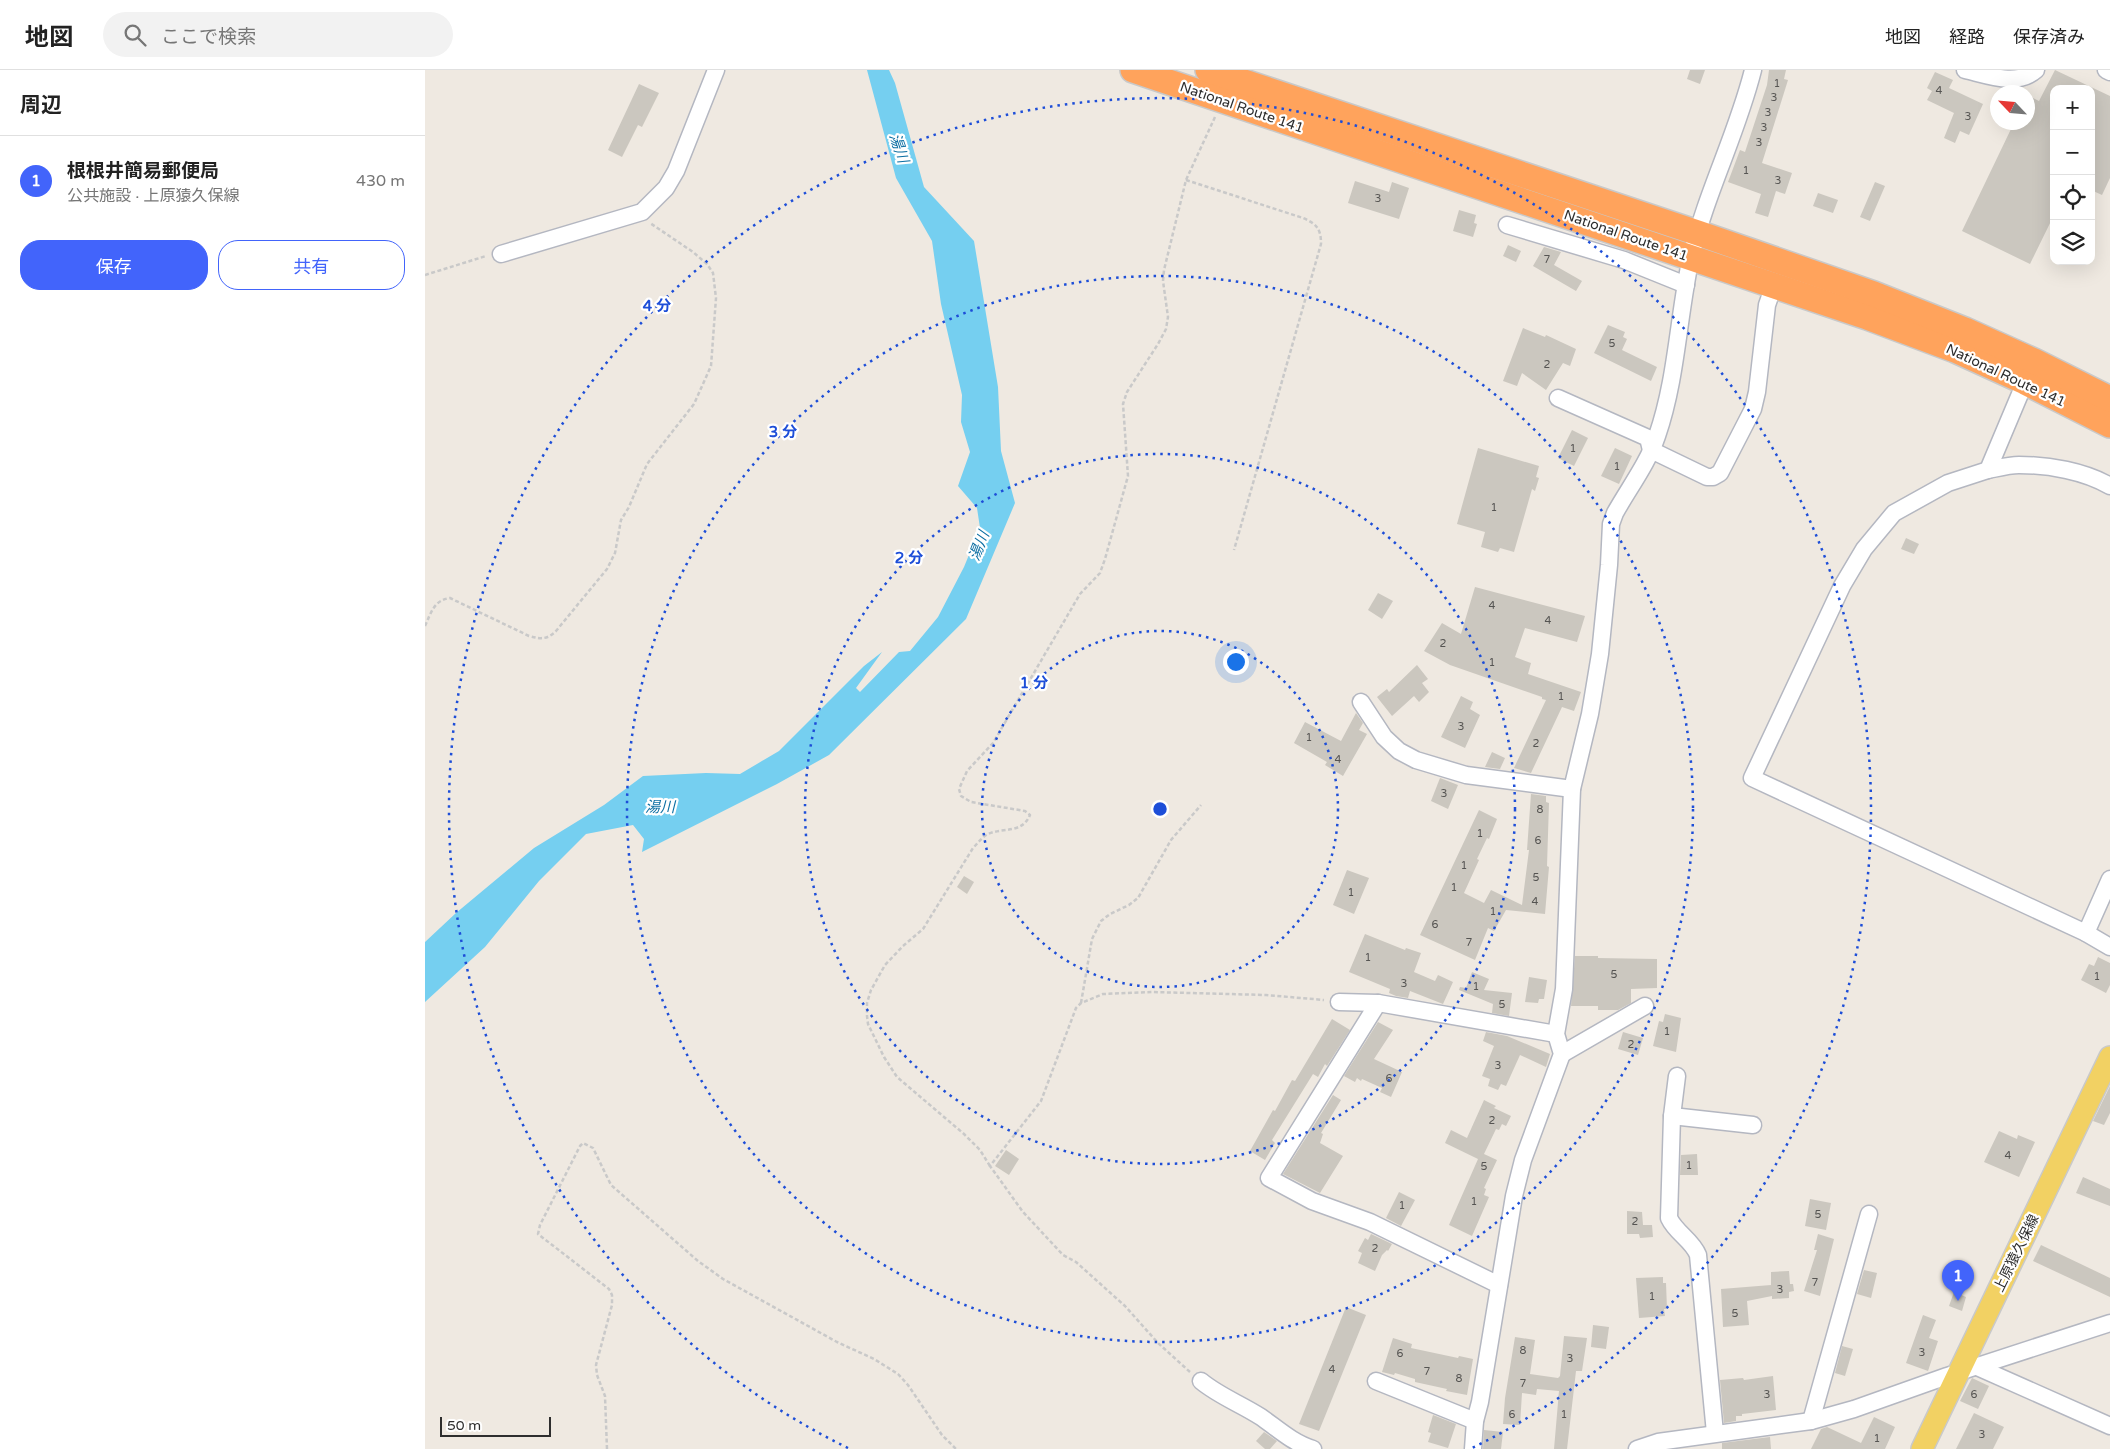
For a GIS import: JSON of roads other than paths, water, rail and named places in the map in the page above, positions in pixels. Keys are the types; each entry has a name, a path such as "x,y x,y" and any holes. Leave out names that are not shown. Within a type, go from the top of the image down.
{"highway":[{"name":"National Route 141","path":"1133,70 1221,79 1698,233 1875,294 1965,330 2110,425"},
{"name":"National Route 141","path":"1221,79 1691,257 1867,317 1955,350 2110,399"}],"main road":[{"name":"上原猿久保線","path":"1922,1449 1967,1369 2110,1057"}],"street":[{"path":"501,254 642,212 666,188 676,171 716,70"},
{"path":"1473,1449 1475,1421 1480,1402 1514,1196 1523,1160 1562,1054 1556,1034 1564,990 1572,789 1590,714 1601,654 1611,524 1615,513 1657,437 1667,402 1678,344 1691,257 1746,97 1753,70"},
{"path":"1965,70 1997,78 2018,79 2031,75 2036,70"},
{"path":"2106,70 2110,72"},
{"path":"1507,225 1624,260 1686,285"},
{"path":"1651,450 1707,477 1713,477 1720,473 1753,409 1757,392 1767,305 1774,285"},
{"path":"1988,470 2029,372"},
{"path":"1558,398 1648,438 1651,450"},
{"path":"2110,486 2080,474 2049,467 2018,465 1988,470 1948,483 1894,514 1864,548 1841,586 1752,778 2086,933 2110,947"},
{"path":"1361,702 1383,737 1399,751 1417,760 1466,775 1572,789"},
{"path":"2086,933 2110,879"},
{"path":"1339,1002 1378,1004 1556,1034"},
{"path":"1378,1004 1269,1178 1311,1201 1370,1222 1499,1285"},
{"path":"1562,1054 1645,1006"},
{"path":"1677,1076 1672,1116 1669,1218 1674,1228 1695,1247 1698,1255 1715,1433"},
{"path":"1672,1116 1753,1125"},
{"path":"1811,1421 1869,1214"},
{"path":"1637,1449 1658,1442 1811,1421 1854,1409 1967,1369 2110,1323"},
{"path":"1967,1369 2110,1426"},
{"path":"1201,1381 1214,1392 1260,1416 1296,1442 1313,1449"},
{"path":"1376,1381 1475,1421"}],"water":[{"name":"湯川","path":"867,70 889,70 895,83 924,187 974,241 998,387 1001,451 1015,503 966,619 829,755 777,784 642,852 644,839 633,825 586,834 539,881 485,947 425,1002 425,942 456,913 534,848 604,805 643,776 706,773 740,774 779,751 864,666 882,652 856,688 860,692 899,652 910,651 938,617 964,567 980,528 977,508 958,486 970,452 961,422 962,395 941,304 932,241 896,178"}],"place":[{"name":"根根井簡易郵便局","path":"1958,1301"}]}
